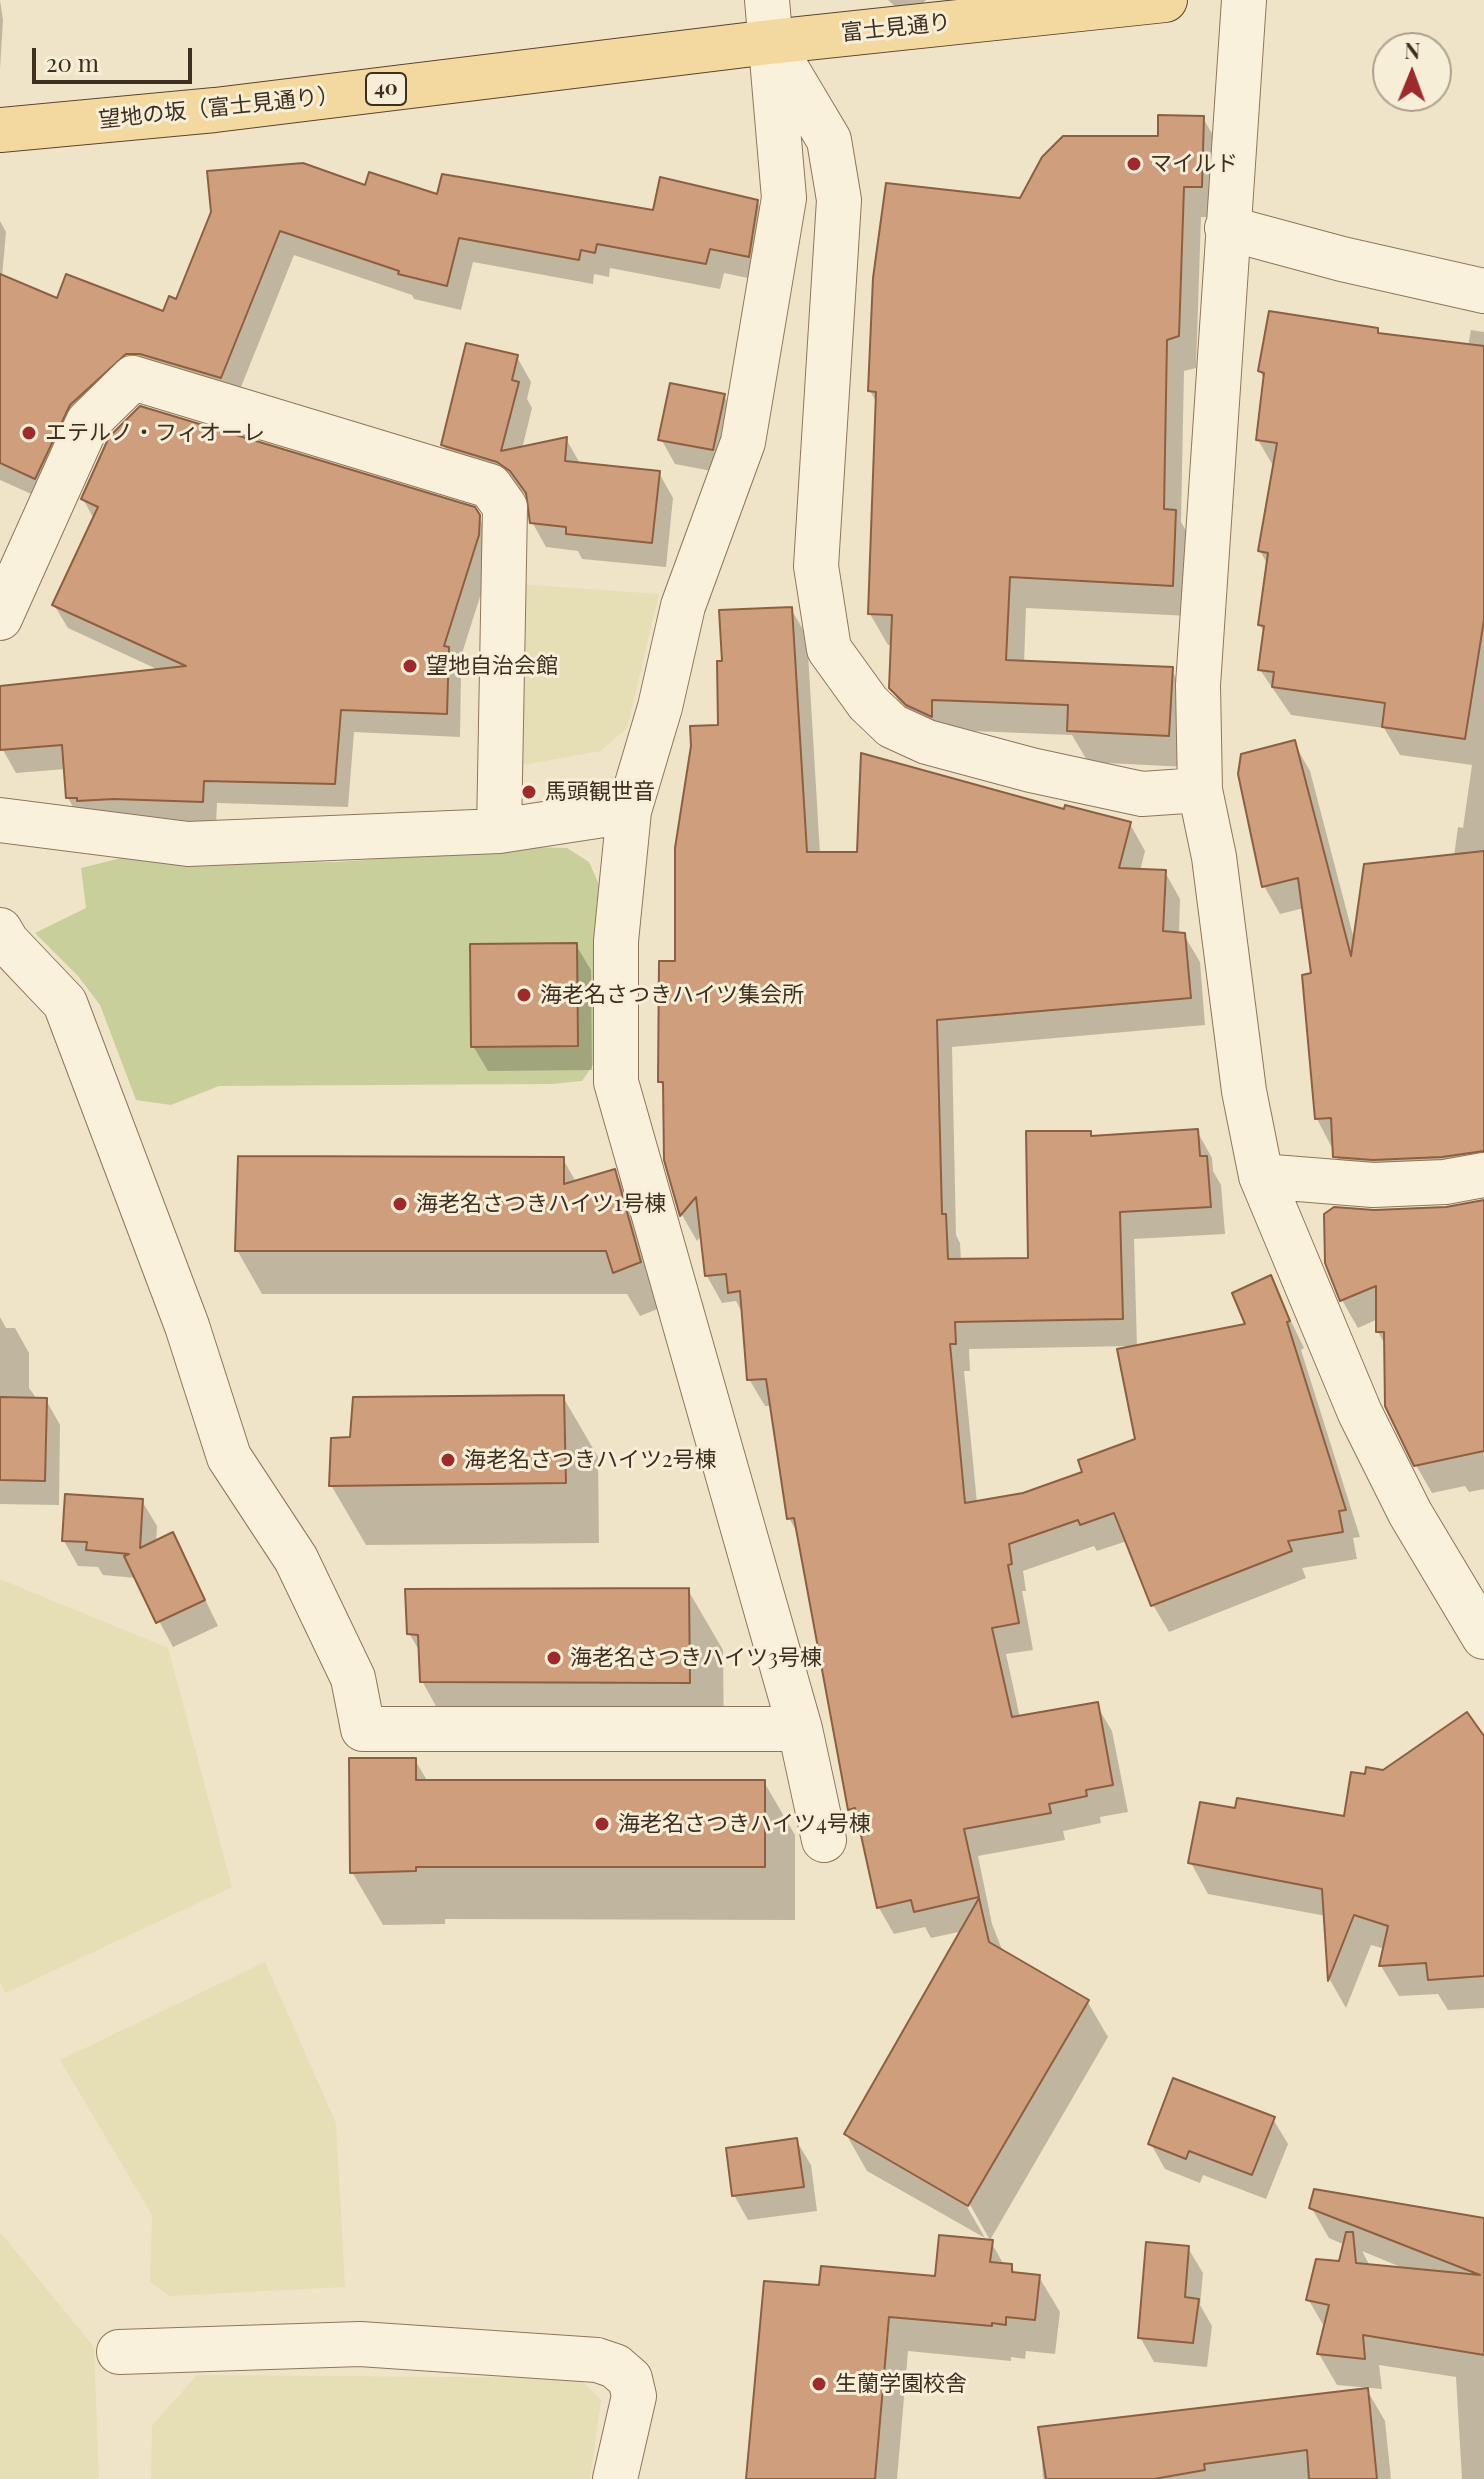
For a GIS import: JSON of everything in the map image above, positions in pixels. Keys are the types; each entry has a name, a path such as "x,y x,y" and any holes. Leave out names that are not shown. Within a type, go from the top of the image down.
{"main road":[{"name":"富士見通り","path":"768,21 1165,0"},
{"name":"望地の坂（富士見通り）","path":"0,130 215,110 768,21"}],"street":[{"path":"1244,0 1198,685 1200,790 1214,857 1244,1091 1261,1176 1360,1413 1410,1513 1484,1637"},
{"path":"768,21 829,140 839,200 816,566 829,649 868,703 892,726 927,742 1031,770 1142,794 1200,790"},
{"path":"768,21 784,198 743,442 683,606 660,707 629,811 616,941 616,1082 800,1729 824,1840"},
{"path":"1227,228 1342,259 1484,291"},
{"path":"0,618 88,422 133,378 490,486 505,507 499,831"},
{"path":"0,820 188,844 499,831 629,811"},
{"path":"0,930 7,942 65,1003 187,1326 229,1457 296,1559 353,1678 363,1729 800,1729"},
{"path":"1261,1176 1373,1185 1445,1182 1484,1175"},
{"path":"119,2352 360,2344 597,2360 615,2366 630,2379 634,2396 615,2479"}],"shaded area":[{"path":"518,584 659,594 627,728 601,751 523,765 517,692"},
{"path":"0,1579 168,1648 232,1887 6,1993 0,1983"},
{"path":"265,1962 336,2123 345,2287 169,2296 150,2282 152,2215 60,2060"},
{"path":"0,2232 94,2347 99,2479 0,2479"},
{"path":"197,2375 579,2378 601,2400 590,2479 151,2479 152,2426"}],"green space":[{"path":"532,847 567,848 589,862 601,889 595,938 595,1062 582,1081 552,1084 219,1086 171,1105 136,1100 100,1005 78,976 35,933 86,908 81,868 121,858 197,864 338,862"}],"building":[{"path":"1158,115 1204,116 1202,187 1184,187 1179,336 1167,340 1164,509 1176,510 1173,586 1010,577 1006,660 1173,667 1169,736 1067,731 1068,705 932,700 932,717 906,705 889,688 892,615 868,614 876,392 868,391 873,278 886,183 1020,198 1042,157 1063,136 1158,136"},
{"path":"303,163 365,185 369,172 437,194 442,174 653,210 660,177 758,200 749,257 710,249 706,264 597,244 595,253 581,250 579,260 459,238 447,286 398,274 399,271 280,231 221,378 140,354 126,354 70,405 35,479 0,463 0,274 57,298 66,274 163,311 169,296 176,299 211,212 207,171"},
{"path":"1269,311 1378,328 1378,333 1484,346 1484,620 1465,739 1382,727 1385,703 1272,687 1274,672 1258,670 1264,626 1258,625 1268,553 1258,551 1277,443 1256,440 1264,373 1258,371"},
{"path":"466,343 518,355 512,380 519,382 501,451 567,437 565,461 660,471 652,543 566,534 566,527 530,523 526,493 510,471 497,462 441,445"},
{"path":"670,383 725,394 713,450 658,440"},
{"path":"140,406 475,507 480,515 479,535 444,646 449,647 447,714 341,710 335,784 204,781 203,802 77,801 77,798 66,798 62,745 0,750 0,686 186,666 52,605 98,507 81,499 109,437"},
{"path":"792,607 807,852 857,852 861,753 1064,809 1065,805 1131,822 1119,868 1166,870 1163,931 1185,933 1191,998 937,1020 942,1214 946,1214 948,1259 1028,1258 1026,1131 1091,1131 1091,1136 1198,1129 1200,1156 1207,1156 1211,1207 1120,1212 1123,1319 955,1322 956,1344 950,1344 965,1503 1023,1493 1082,1472 1078,1460 1135,1439 1117,1349 1245,1324 1232,1293 1271,1275 1290,1321 1287,1322 1346,1510 1339,1511 1343,1532 1288,1541 1292,1551 1151,1606 1114,1513 1080,1525 1078,1520 1009,1544 1012,1564 1008,1565 1019,1623 992,1628 1012,1717 1098,1702 1113,1785 1086,1790 1087,1796 1049,1804 1051,1813 964,1829 979,1897 914,1912 911,1900 877,1908 855,1808 848,1810 794,1518 787,1519 766,1379 747,1380 740,1291 728,1293 726,1274 705,1276 696,1197 680,1216 664,1160 663,1082 658,1082 659,961 675,961 675,848 691,746 690,726 718,725 717,661 722,661 719,610"},
{"path":"1295,740 1351,956 1364,864 1484,851 1484,1151 1442,1157 1373,1160 1333,1157 1331,1118 1315,1119 1302,975 1311,973 1298,878 1262,887 1238,774 1241,754"},
{"name":"海老名さつきハイツ集会所","path":"577,943 578,1046 471,1047 470,944"},
{"name":"海老名さつきハイツ1号棟","path":"238,1156 564,1157 564,1184 615,1169 641,1262 613,1273 606,1251 235,1251"},
{"path":"1484,1200 1484,1451 1414,1466 1385,1406 1384,1332 1376,1332 1376,1286 1340,1301 1325,1263 1324,1214 1334,1207 1374,1210 1446,1207"},
{"name":"海老名さつきハイツ2号棟","path":"564,1395 566,1483 329,1486 331,1438 350,1437 353,1397"},
{"path":"0,1397 47,1398 45,1481 0,1480"},
{"path":"65,1494 143,1499 140,1548 173,1532 205,1600 156,1623 124,1556 129,1554 86,1550 87,1542 62,1541"},
{"name":"海老名さつきハイツ3号棟","path":"689,1588 690,1683 420,1682 418,1635 407,1634 405,1589"},
{"path":"1467,1712 1484,1736 1484,1976 1428,1980 1426,1963 1379,1966 1388,1926 1354,1915 1328,1981 1322,1889 1188,1863 1200,1802 1235,1808 1237,1798 1344,1816 1351,1772 1365,1774 1366,1767 1383,1770"},
{"name":"海老名さつきハイツ4号棟","path":"349,1758 416,1758 416,1780 765,1780 765,1867 416,1867 416,1871 350,1873"},
{"path":"979,1898 989,1942 1089,2000 968,2206 844,2134"},
{"path":"1173,2078 1275,2117 1252,2175 1189,2151 1186,2159 1148,2144"},
{"path":"797,2138 804,2187 732,2196 726,2148"},
{"path":"1314,2189 1484,2218 1484,2355 1363,2335 1365,2359 1317,2354 1329,2305 1306,2300 1316,2259 1339,2261 1346,2232 1353,2232 1356,2263 1480,2275 1309,2208"},
{"name":"生蘭学園校舎","path":"939,2235 993,2240 990,2262 1012,2264 1012,2272 1040,2275 1035,2320 1006,2317 1006,2325 992,2323 992,2326 889,2317 875,2479 746,2479 764,2281 819,2285 821,2266 935,2276"},
{"path":"1146,2242 1189,2246 1185,2297 1199,2299 1193,2343 1138,2338"},
{"path":"1368,2388 1377,2479 1309,2479 1307,2450 1204,2464 1205,2470 1154,2479 1046,2479 1038,2427"}],"place":[{"name":"マイルド","path":"1134,164"},
{"name":"エテルノ・フィオーレ","path":"29,433"},
{"name":"望地自治会館","path":"410,666"},
{"name":"馬頭観世音","path":"529,792"},
{"name":"海老名さつきハイツ集会所","path":"524,995"},
{"name":"海老名さつきハイツ1号棟","path":"400,1204"},
{"name":"海老名さつきハイツ2号棟","path":"448,1460"},
{"name":"海老名さつきハイツ3号棟","path":"554,1658"},
{"name":"海老名さつきハイツ4号棟","path":"602,1824"},
{"name":"生蘭学園校舎","path":"819,2384"}]}
